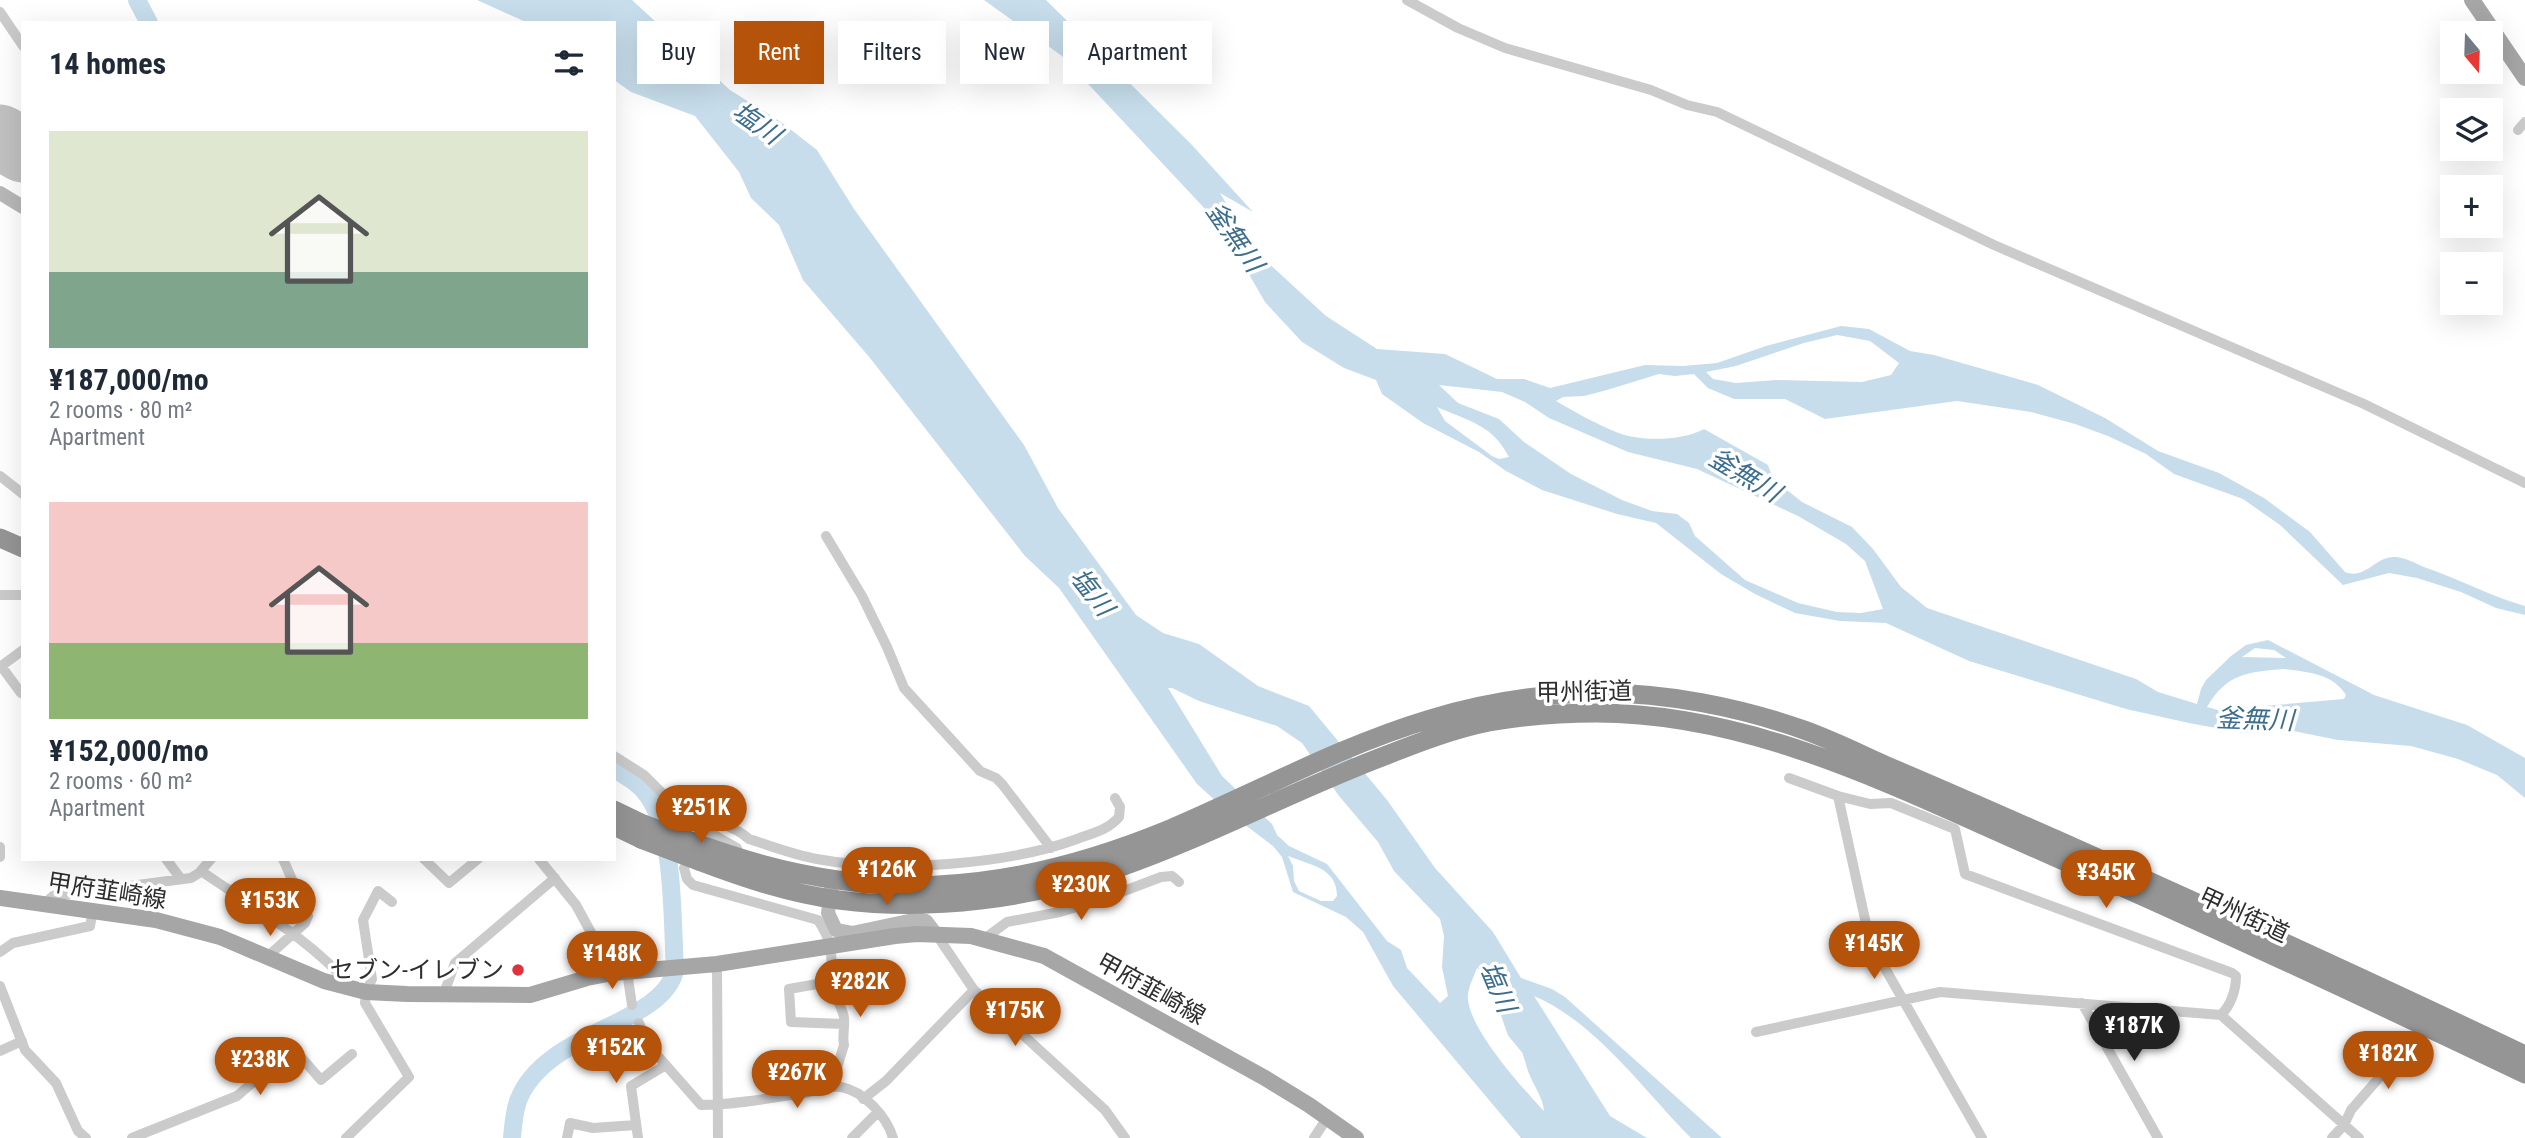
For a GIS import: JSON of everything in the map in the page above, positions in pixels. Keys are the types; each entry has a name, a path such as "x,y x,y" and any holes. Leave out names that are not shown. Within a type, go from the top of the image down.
{"highway":[{"path":"0,538 21,547"},
{"path":"0,552 21,561"},
{"name":"甲州街道","path":"693,857 740,859 831,889 898,904 950,902 1063,886 1119,868 1332,755 1429,719 1480,706 1531,698 1595,693 1660,697 1733,710 1803,730 1935,804"},
{"name":"甲州街道","path":"1173,837 1442,735 1485,723 1534,716 1597,713 1659,716 1728,728 1798,748 1935,804 2429,1019 2525,1055"},
{"name":"甲州街道","path":"616,812 642,831 693,857 789,890 831,889"},
{"name":"甲州街道","path":"616,826 642,831"},
{"name":"甲州街道","path":"2429,1019 2525,1074"}],"main road":[{"path":"2472,0 2525,78"},
{"name":"甲府韮崎線","path":"0,898 93,909 184,926 220,937 324,981 359,991 443,996 530,995 587,978 717,964 895,936 936,934 984,939 1044,956 1265,1078 1356,1138"}],"street":[{"path":"1407,0 1458,28 1505,48 1717,112 1994,245 2364,404 2525,483"},
{"path":"0,12 21,43"},
{"path":"0,193 21,206"},
{"path":"0,476 21,492"},
{"path":"826,536 862,596 904,688 980,771 996,778 1002,784 1051,848"},
{"path":"0,595 21,595"},
{"path":"21,651 0,667 21,693"},
{"path":"616,757 644,775 682,820 737,848 740,859"},
{"path":"1789,778 1838,796 1870,804 1935,804 1955,829 1965,874 2232,973 2236,976 2236,982 2228,1008 2221,1015"},
{"path":"1838,796 1870,942 1982,1138"},
{"path":"682,820 699,817 750,839 816,859 886,865 996,865 1107,828 1119,817 1115,798"},
{"path":"0,847 0,857"},
{"path":"693,857 687,879 693,885 818,920 828,935 832,947 834,992 844,1015 844,1045 831,1087"},
{"path":"168,861 181,879"},
{"path":"45,903 53,896 191,878 209,861"},
{"path":"267,957 304,923 308,916 285,861"},
{"path":"426,861 449,883 476,861"},
{"path":"541,861 576,905 620,973 632,1005"},
{"path":"201,871 293,934 359,991 410,1077 346,1138"},
{"path":"984,939 1007,922 1059,912 1161,877 1172,876 1179,882"},
{"path":"443,996 455,963 555,878"},
{"path":"831,889 829,919 836,930 852,933 918,919 926,921 974,989 1105,1110 1125,1138"},
{"path":"359,991 372,979 363,920 378,891 392,902"},
{"path":"0,952 13,943 90,926 93,909"},
{"path":"1004,909 1007,922"},
{"path":"717,964 718,1138"},
{"path":"834,981 789,989 791,1022 844,1024"},
{"path":"0,986 25,1050 56,1083 78,1131 86,1138"},
{"path":"863,1099 886,1081 974,989"},
{"path":"1756,1032 1940,992 2221,1015 2359,1138"},
{"path":"2082,1003 2158,1138"},
{"path":"2332,1138 2344,1125 2351,1110 2429,1019"},
{"path":"639,1023 649,1046 701,1105 844,1087 886,1118 893,1138"},
{"path":"0,1051 22,1041"},
{"path":"132,1138 237,1096 293,1048 321,1080 352,1054"},
{"path":"638,1138 631,1086 666,1065"},
{"path":"852,1138 878,1112"},
{"path":"1314,1138 1327,1118"},
{"path":"567,1138 570,1123 593,1128 636,1125"}],"water":[{"path":"477,0 632,0 655,21 637,21 637,84 720,84 720,81 817,150 854,209 1024,445 1058,508 1136,615 1163,633 1199,644 1258,686 1309,706 1387,800 1435,868 1493,932 1521,978 1552,989 1565,997 1722,1138 1691,1138 1599,1040 1557,1008 1534,996 1610,1116 1647,1138 1521,1138 1393,986 1363,932 1346,917 1293,892 1282,857 1273,846 1228,812 1197,784 1059,588 1025,556 870,358 803,280 779,225 751,198 739,172 695,116 631,92 616,81 616,21 524,21","holes":["1168,688 1277,726 1302,743 1339,796 1378,842 1394,871 1440,919 1444,936 1442,967 1448,996 1440,1003 1407,968 1401,950 1387,941 1327,864 1289,846 1277,835 1272,824 1222,776","1288,856 1327,873 1336,886 1337,896 1333,901 1321,901 1299,891","1477,968 1490,979 1517,1015 1521,1026 1523,1055 1544,1111 1497,1056 1475,1022 1469,1007 1470,984"]},
{"path":"984,0 1046,0 1067,21 1063,21 1063,57 1049,47 1049,21 1013,21"},
{"name":"釜無川","path":"1088,84 1131,84 1191,144 1253,212 1220,193 1244,234 1263,258 1326,316 1377,349 1445,354 1497,379 1524,379 1550,388 1645,365 1717,363 1766,346 1841,326 1869,329 1910,351 1934,355 2038,385 2105,418 2158,451 2219,473 2264,498 2310,532 2345,572 2358,573 2381,560 2398,557 2525,606 2525,615 2496,608 2461,592 2417,578 2389,573 2343,585 2280,525 2243,499 2174,474 2146,454 2108,436 2031,412 1957,401 1825,419 1785,399 1734,399 1708,388 1694,374 1659,374 1607,390 1584,396 1563,397 1556,401 1608,429 1636,437 1673,438 1704,429 1768,465 1773,479 1802,502 1852,527 1873,549 1901,587 1927,608 2136,679 2158,692 2197,704 2206,680 2231,656 2246,645 2268,640 2374,695 2467,725 2525,758 2525,798 2497,775 2458,759 2411,746 2338,740 2278,728 2243,733 2189,723 2126,709 1969,661 1886,623 1840,621 1795,613 1721,574 1656,523 1617,514 1542,490 1506,471 1479,452 1423,423 1382,394 1376,380 1344,368 1302,342 1265,302 1221,226","holes":["1837,335 1870,341 1899,363 1891,375 1862,382 1776,380 1736,383 1713,379 1706,372 1736,366","1439,385 1502,392 1525,402 1549,418 1628,452 1697,469 1798,516 1846,544 1865,561 1883,609 1861,613 1837,612 1798,603 1745,580 1695,536 1689,523 1677,514 1652,511 1622,500 1571,474 1524,442 1499,419 1458,403","1437,407 1487,430 1509,457 1499,459 1492,456 1445,421","2255,648 2274,650 2286,658 2242,657","2284,669 2326,678 2334,682 2346,695 2344,699 2218,710 2207,707 2222,687 2240,676"]}],"waterway":[{"path":"137,0 148,21"},
{"path":"512,1138 518,1101 532,1078 552,1059 575,1044 648,1005 665,990 675,971 668,856 663,833 648,796 633,781 616,770"},
{"name":"塩川","path":"1497,977 1516,1031 1535,1054"}],"runway":[{"path":"0,137 21,149"}],"place":[{"name":"セブン-イレブン","path":"518,970"}]}
